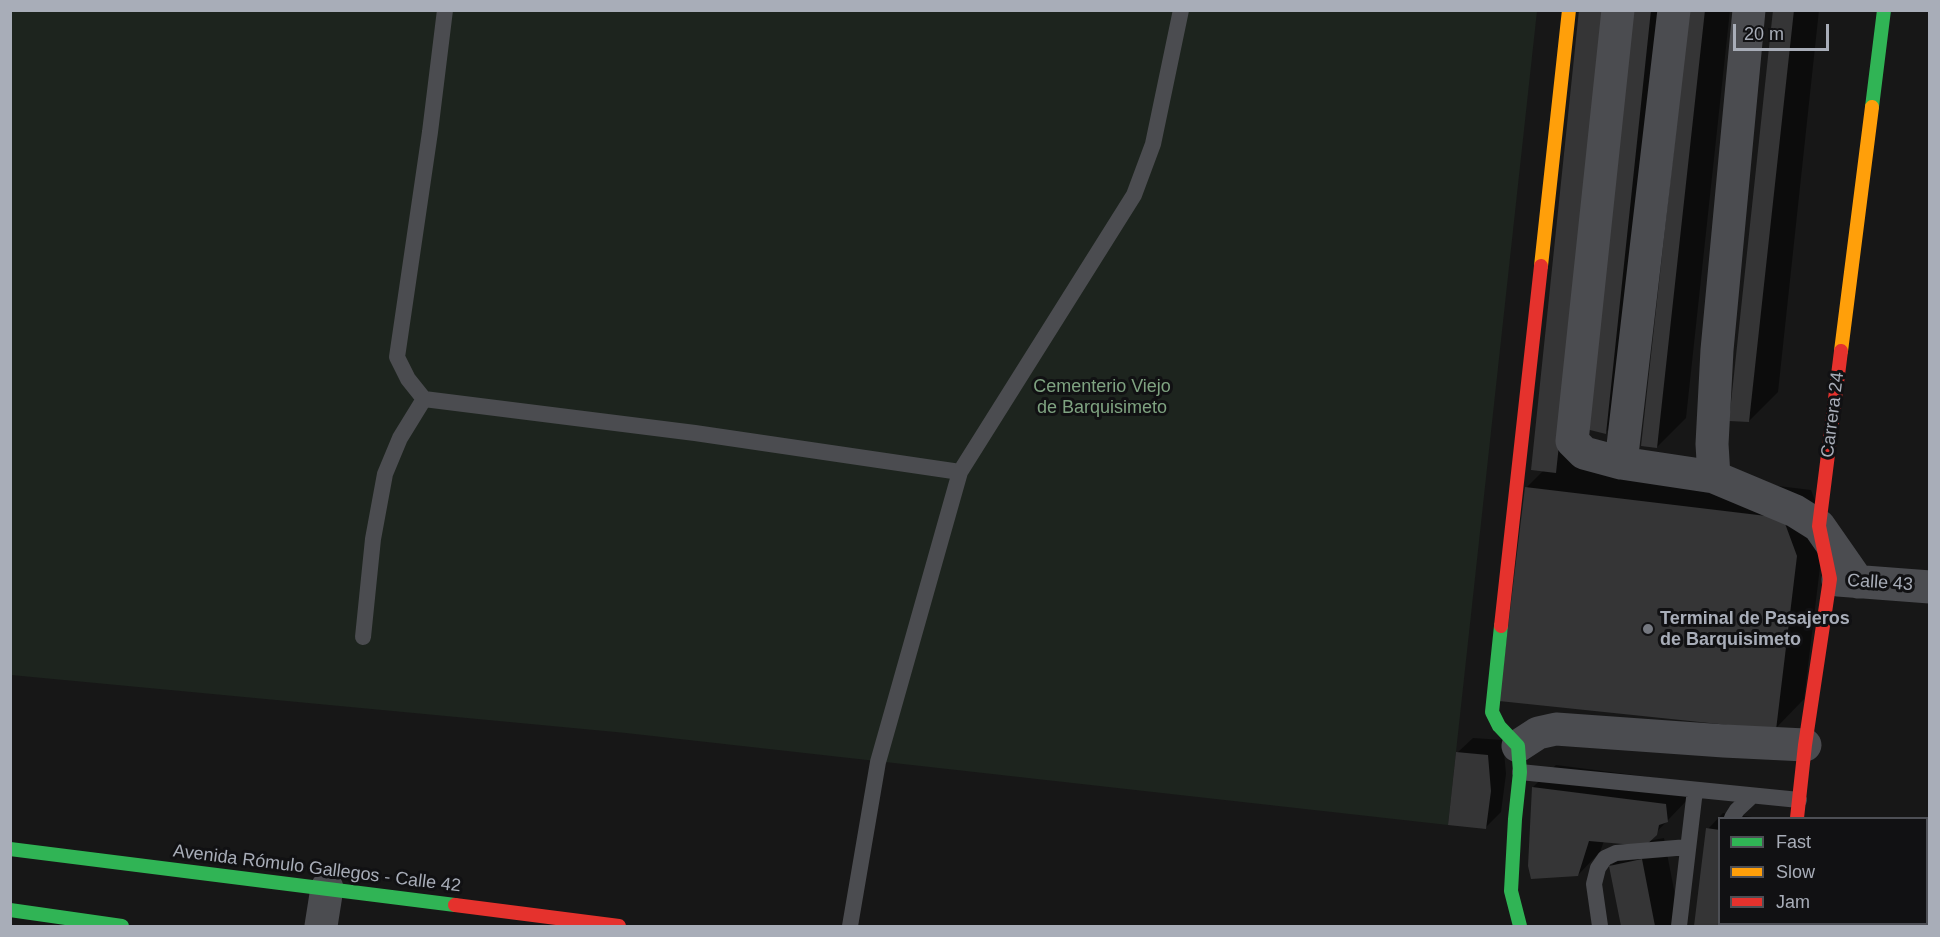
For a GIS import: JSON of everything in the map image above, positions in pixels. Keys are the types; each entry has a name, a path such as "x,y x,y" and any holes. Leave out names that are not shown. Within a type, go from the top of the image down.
{"street":[{"path":"1519,759 1492,712 1569,10"},
{"path":"1618,10 1572,441 1584,453 1621,463 1714,477 1795,511 1820,525 1844,581 1805,745 1797,817"},
{"path":"1621,463 1674,10"},
{"path":"1714,477 1712,444 1717,350 1749,10"},
{"name":"Carrera 24","path":"1820,525 1884,10"},
{"name":"Calle 43","path":"1844,581 1929,587"},
{"path":"1520,927 1511,891 1519,759 1538,733 1556,729 1805,745"},
{"name":"Avenida Rómulo Gallegos - Calle 42","path":"10,849 619,927"},
{"path":"321,927 327,888"},
{"path":"10,910 122,927"}],"lane":[{"path":"445,10 430,132 397,357 408,379 424,399 695,433 960,472"},
{"path":"850,927 878,762 960,472 1134,195 1153,144 1181,10"},
{"path":"363,637 373,539 385,474 400,438 424,399"},
{"path":"1519,759 1695,790 1799,800"},
{"path":"1678,927 1695,790"},
{"path":"1733,817 1752,796"},
{"path":"1600,927 1594,884 1598,868 1605,858 1616,853 1688,847"}],"green space":[{"name":"Cementerio Viejo de Barquisimeto","path":"10,11 1537,11 1448,825 626,733 11,675"}],"building":[{"path":"1579,10 1605,10 1556,473 1531,470"},
{"path":"1631,10 1651,10 1606,434 1586,429"},
{"path":"1689,10 1705,10 1657,448 1641,446"},
{"path":"1773,10 1794,10 1749,422 1729,421"},
{"name":"Terminal de Pasajeros de Barquisimeto","path":"1525,487 1783,518 1797,556 1776,730 1499,701"},
{"path":"1456,752 1488,755 1491,791 1486,829 1448,825"},
{"path":"1532,787 1666,804 1668,822 1659,825 1657,835 1645,846 1589,841 1578,876 1531,879 1528,866"},
{"path":"1706,828 1718,830 1718,925 1728,925 1694,926"},
{"path":"1642,859 1655,926 1621,926 1609,866"}],"traffic: fast":[{"path":"1872,107 1884,10"},
{"path":"1501,626 1492,712 1499,726 1518,746 1520,772 1511,891 1520,926"},
{"path":"10,849 455,905"},
{"path":"10,910 122,926"}],"traffic: slow":[{"path":"1541,266 1569,10"},
{"path":"1841,351 1872,107"}],"traffic: jam":[{"path":"1501,626 1541,266"},
{"path":"1797,817 1805,745 1830,579 1819,526 1841,351"},
{"path":"455,905 619,926"}],"place":[{"name":"Terminal de Pasajeros de Barquisimeto","path":"1648,629"}]}
